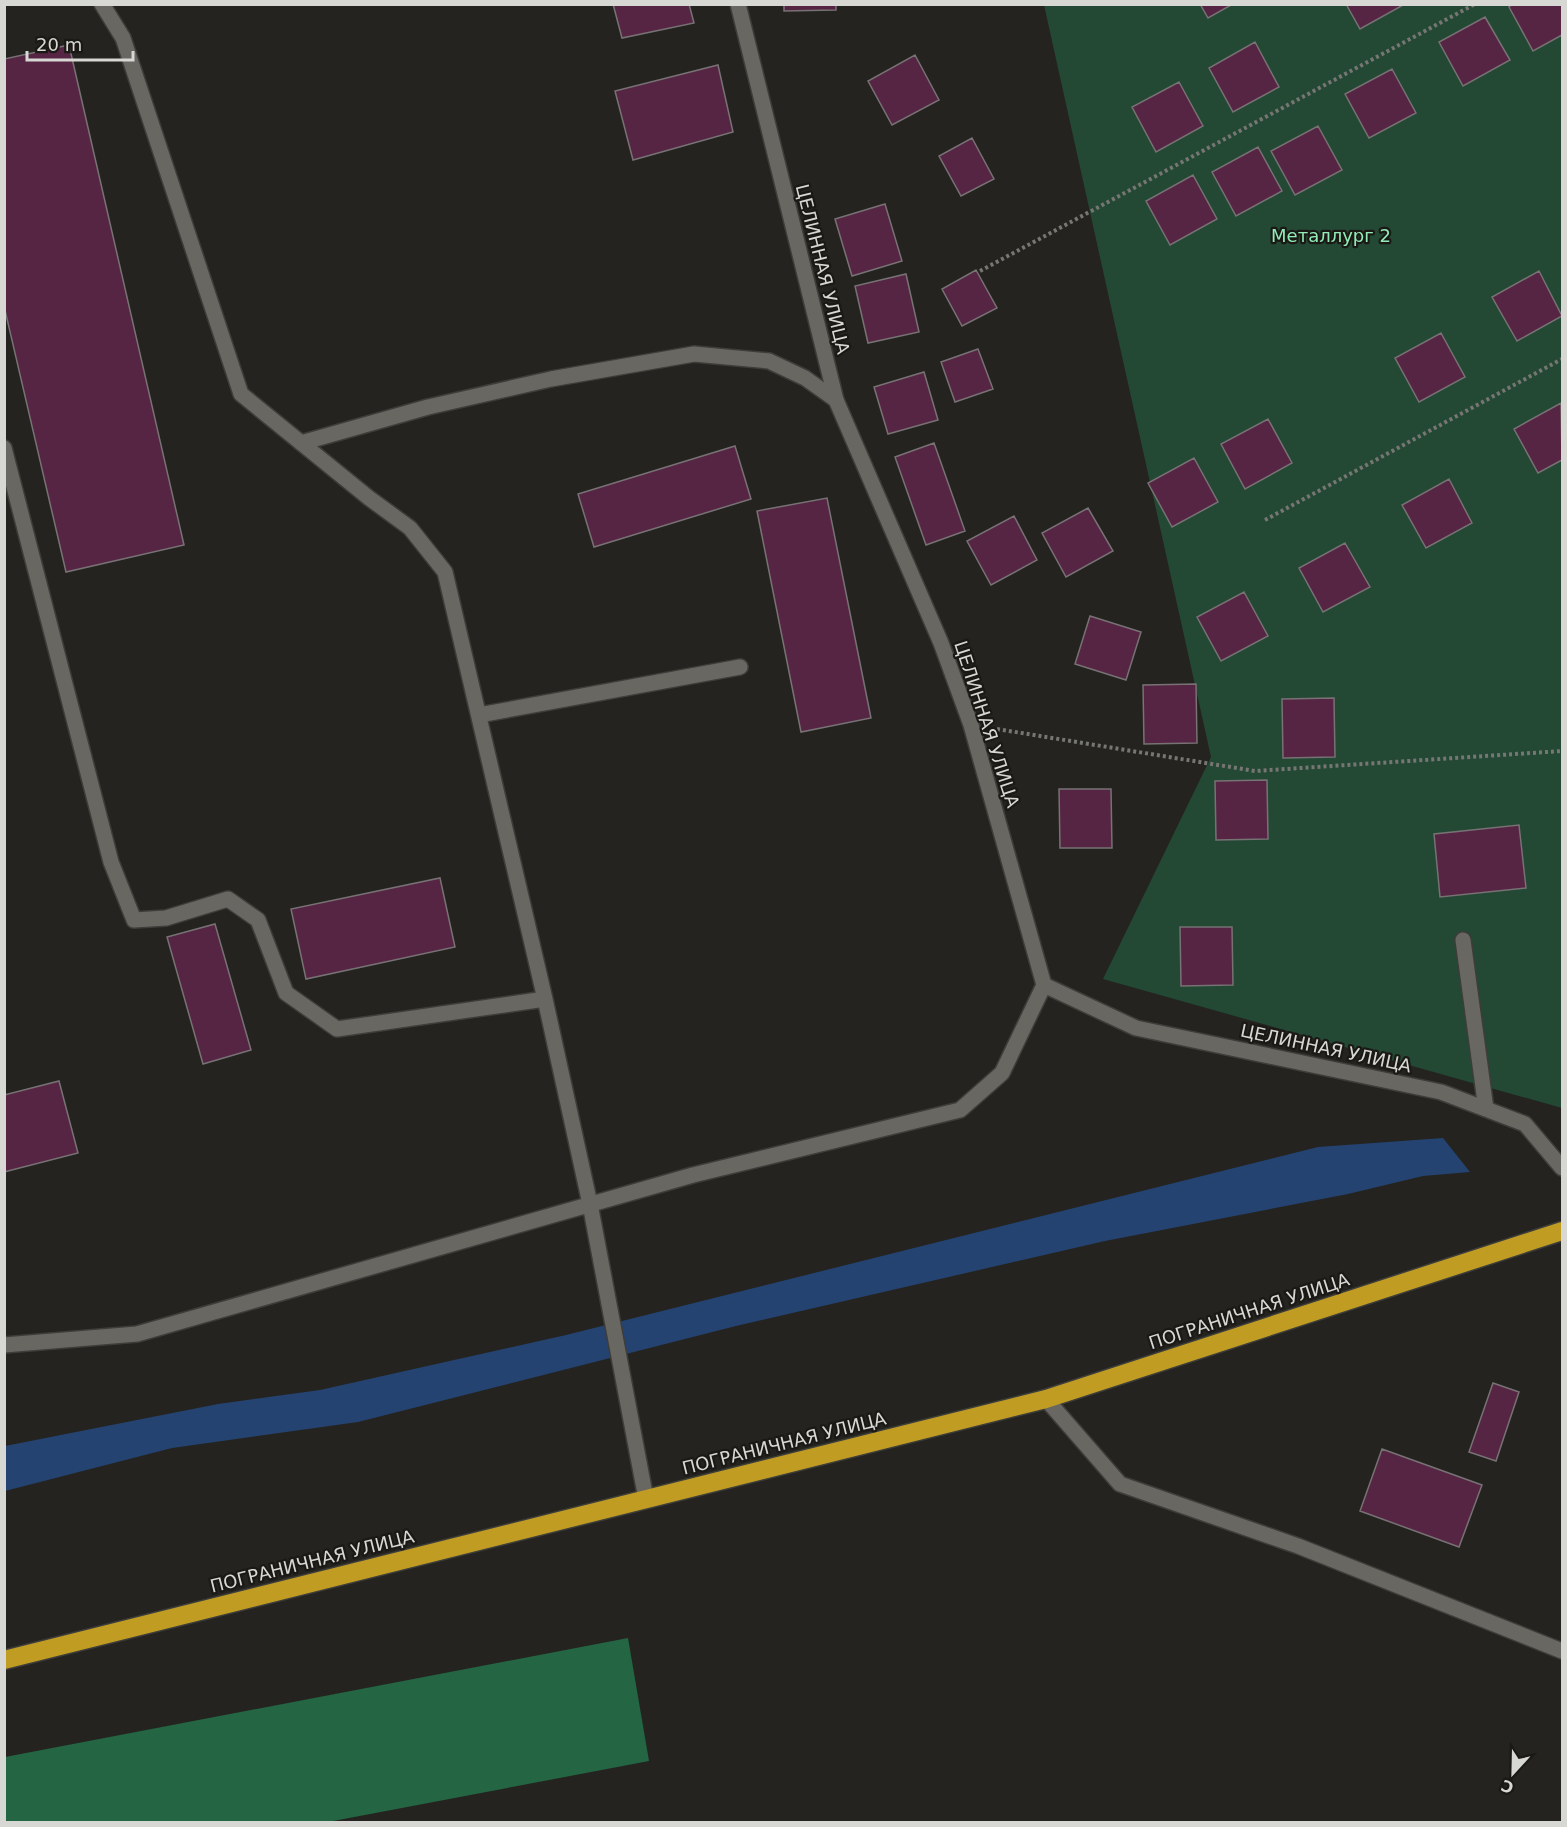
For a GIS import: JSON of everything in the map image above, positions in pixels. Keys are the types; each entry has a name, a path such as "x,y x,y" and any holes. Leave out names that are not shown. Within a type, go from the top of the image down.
{"highway":[{"name":"ПОГРАНИЧНАЯ УЛИЦА","path":"4,1660 1046,1399 1563,1231"}],"street":[{"path":"102,4 123,38 242,394 369,498 410,528 445,572 545,999 590,1204 646,1499"},
{"name":"ЦЕЛИННАЯ УЛИЦА","path":"738,4 836,400 941,643 971,725 1044,985 1137,1028 1442,1092 1525,1124 1563,1168"},
{"path":"301,442 428,407 550,379 694,354 769,361 805,378 836,400"},
{"path":"4,448 111,862 134,920 166,918 228,899 258,920 286,993 337,1029 545,999"},
{"path":"479,716 740,667"},
{"path":"1463,940 1486,1109"},
{"path":"4,1345 137,1334 693,1175 960,1110 1002,1073 1044,985"},
{"path":"1046,1399 1120,1484 1298,1546 1563,1652"}],"path":[{"path":"980,271 1475,4"},
{"path":"1265,520 1563,359"},
{"path":"971,725 1255,771 1563,751"}],"green space":[{"name":"Металлург 2","path":"1044,5 1562,5 1562,1108 1103,979 1211,757"},
{"path":"628,1638 649,1761 328,1822 5,1822 5,1757"}],"water":[{"path":"1443,1138 1470,1172 1423,1176 1348,1194 1105,1241 736,1326 358,1422 172,1448 5,1491 5,1446 218,1404 320,1390 566,1335 1318,1147"}],"building":[{"path":"613,4 689,4 694,23 622,38"},
{"path":"784,4 836,4 836,10 784,11"},
{"path":"1200,4 1233,4 1208,18"},
{"path":"1346,4 1405,4 1360,29"},
{"path":"1513,4 1562,4 1562,35 1533,51 1509,7"},
{"path":"1485,17 1510,60 1463,86 1439,42"},
{"path":"1255,42 1279,87 1233,112 1209,68"},
{"path":"69,45 184,545 66,572 4,306 4,59"},
{"path":"915,55 939,100 892,125 868,81"},
{"path":"718,65 733,132 633,160 615,91"},
{"path":"1392,69 1416,113 1369,138 1345,94"},
{"path":"1179,82 1203,126 1156,152 1132,107"},
{"path":"1318,126 1342,170 1295,195 1271,151"},
{"path":"972,138 994,179 961,196 939,156"},
{"path":"1258,147 1282,191 1236,216 1212,172"},
{"path":"1193,175 1217,219 1170,245 1146,201"},
{"path":"885,204 902,261 852,276 835,219"},
{"path":"976,270 997,308 962,326 942,289"},
{"path":"1539,271 1562,316 1517,341 1492,297"},
{"path":"906,274 919,332 868,343 855,286"},
{"path":"1441,333 1465,377 1419,402 1395,358"},
{"path":"978,349 993,389 955,402 941,362"},
{"path":"924,372 938,420 888,434 874,387"},
{"path":"1561,403 1562,460 1538,473 1514,429"},
{"path":"1268,419 1292,463 1245,489 1221,444"},
{"path":"934,443 965,531 926,545 895,457"},
{"path":"735,446 751,499 594,547 578,494"},
{"path":"1194,458 1218,502 1172,527 1148,483"},
{"path":"1449,479 1472,523 1426,548 1402,505"},
{"path":"827,498 871,718 801,732 757,511"},
{"path":"1088,508 1113,551 1066,577 1042,533"},
{"path":"1014,516 1037,560 991,585 967,541"},
{"path":"1345,543 1370,587 1323,612 1299,568"},
{"path":"1244,592 1268,636 1221,661 1197,617"},
{"path":"1090,616 1141,632 1126,680 1075,664"},
{"path":"1196,684 1197,743 1144,744 1143,685"},
{"path":"1334,698 1335,757 1283,758 1282,699"},
{"path":"1267,780 1268,839 1216,840 1215,781"},
{"path":"1059,789 1111,789 1112,848 1060,848"},
{"path":"1519,825 1526,888 1440,897 1434,834"},
{"path":"440,878 455,947 306,979 291,909"},
{"path":"215,924 251,1050 203,1064 167,937"},
{"path":"1180,927 1232,927 1233,985 1181,986"},
{"path":"59,1081 78,1153 4,1172 4,1095"},
{"path":"1493,1383 1519,1392 1496,1461 1469,1452"},
{"path":"1382,1449 1482,1485 1459,1547 1360,1511"}]}
